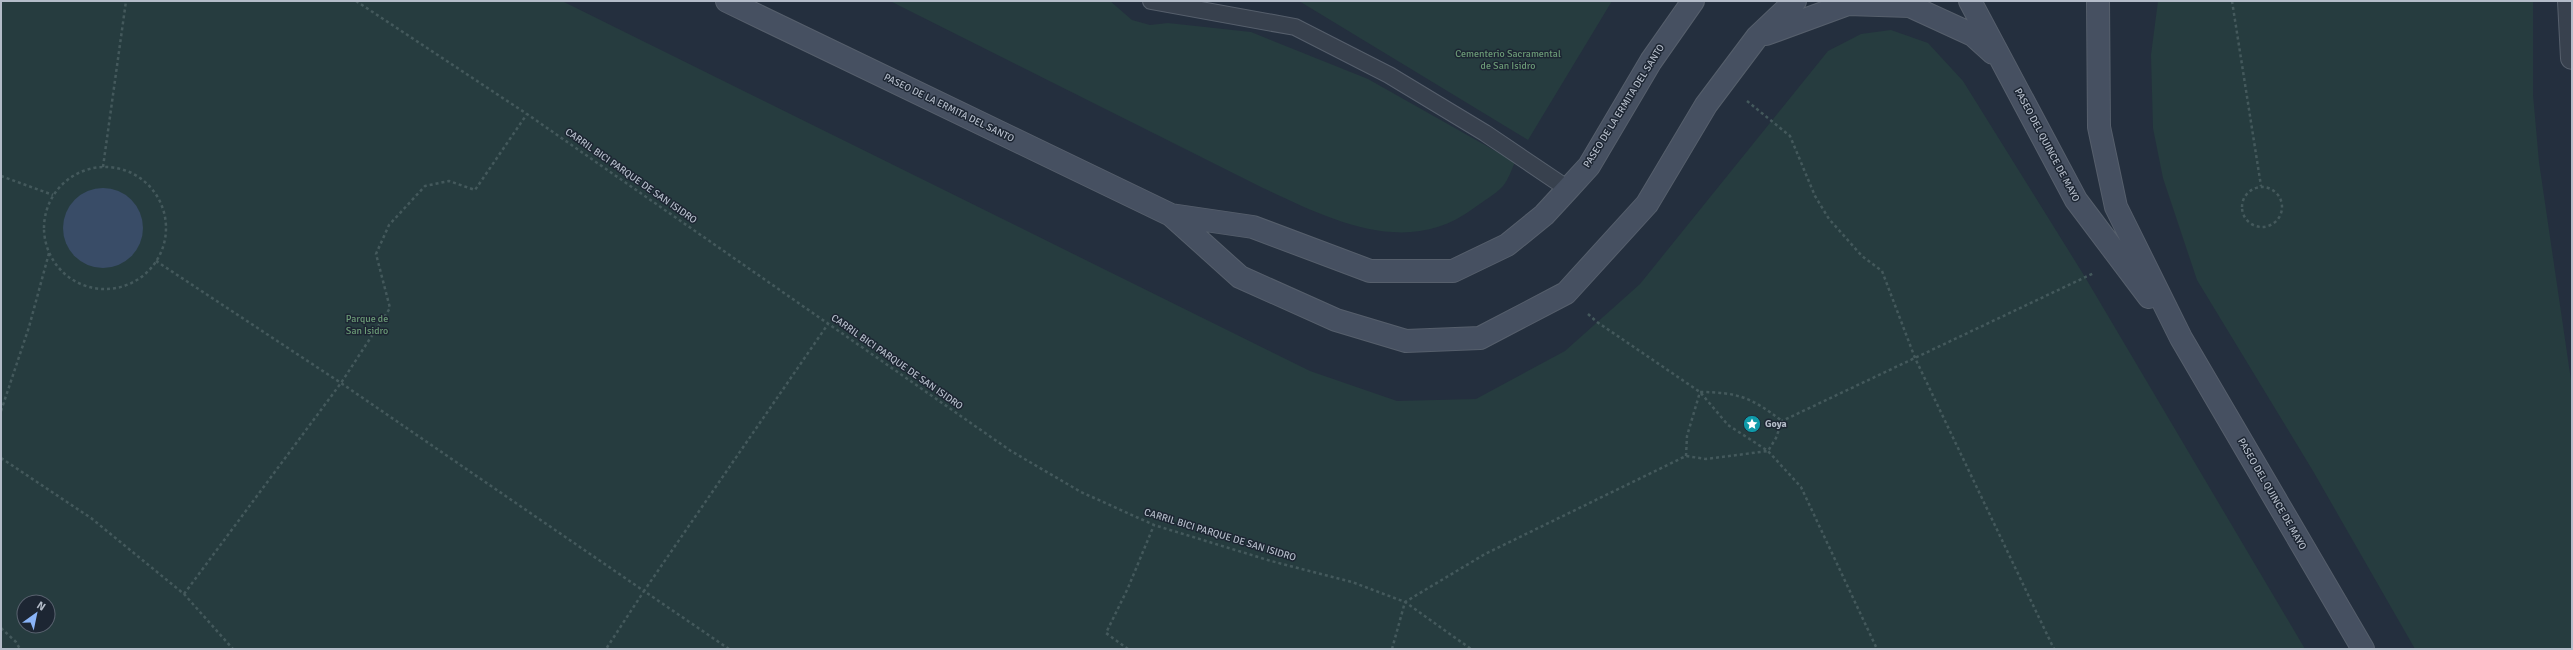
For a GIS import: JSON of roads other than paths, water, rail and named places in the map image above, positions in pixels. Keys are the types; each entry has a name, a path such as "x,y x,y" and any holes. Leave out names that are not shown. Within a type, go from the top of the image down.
{"street":[{"name":"PASEO DE LA ERMITA DEL SANTO","path":"727,1 1171,215 1240,276 1336,320 1406,341 1480,338 1566,293 1647,204 1706,105 1757,37 1795,1"},
{"name":"PASEO DE LA ERMITA DEL SANTO","path":"1171,215 1253,227 1370,271 1453,271 1507,245 1544,215 1568,189 1588,166 1651,61 1693,1"},
{"name":"PASEO DEL QUINCE DE MAYO","path":"1970,1 2076,200 2181,338"},
{"name":"PASEO DEL QUINCE DE MAYO","path":"2098,1 2099,127 2116,207 2181,338 2363,649"},
{"path":"2569,1 2572,58"},
{"path":"1757,37 1848,4 1910,6 1973,35 2003,63"}],"lane":[{"path":"1151,1 1156,4 1295,27 1395,79 1485,133 1568,189"}],"water":[{"path":"103,188 118,191 131,200 140,213 143,228 140,243 131,256 118,265 103,268 88,265 75,256 66,243 63,228 66,213 75,200 88,191"}],"place":[{"name":"Goya","path":"1752,424"}],"park label":[{"name":"Cementerio Sacramental de San Isidro","path":"1508,60"},
{"name":"Parque de San Isidro","path":"367,324"}]}
